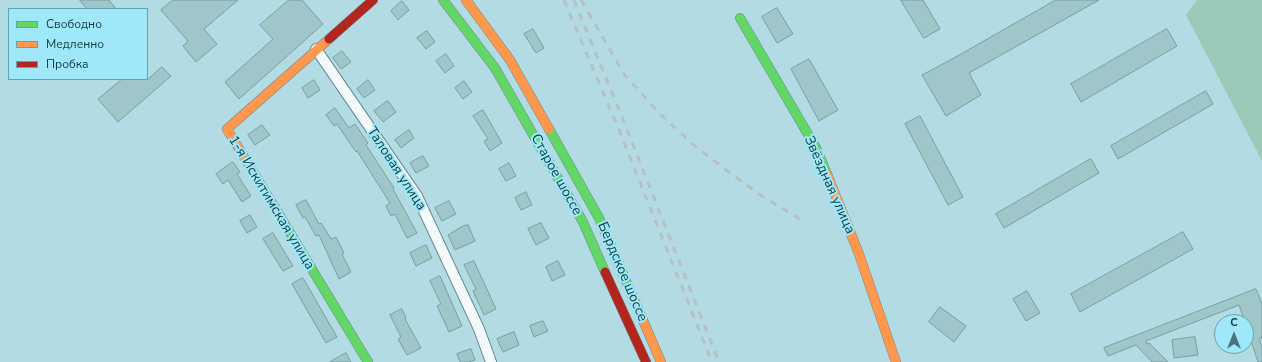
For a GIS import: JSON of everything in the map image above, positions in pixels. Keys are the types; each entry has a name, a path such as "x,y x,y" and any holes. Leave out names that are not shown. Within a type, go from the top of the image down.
{"main road":[{"name":"1-я Искитимская улица","path":"368,362 227,129 373,0"},
{"name":"Старое шоссе","path":"443,0 496,68 583,222 646,362"},
{"name":"Бердское шоссе","path":"466,0 510,60 599,218 661,362"},
{"name":"Звёздная улица","path":"740,18 816,148 858,249 896,362"}],"street":[{"name":"Таловая улица","path":"316,49 417,196 479,329 491,362"}],"green space":[{"path":"1197,0 1262,0 1262,161 1186,15"}],"building":[{"path":"80,0 109,0 115,8 86,8"},
{"path":"173,0 238,0 204,29 217,44 196,62 183,46 188,41 161,10"},
{"path":"289,0 302,0 323,24 239,99 225,82 273,39 260,25"},
{"path":"901,0 923,0 940,29 924,38"},
{"path":"1056,0 1099,0 969,73 981,95 946,116 922,75"},
{"path":"402,1 409,10 398,20 391,11"},
{"path":"777,8 793,34 777,43 762,17"},
{"path":"533,29 544,48 536,53 524,34"},
{"path":"1167,29 1177,46 1081,102 1071,84"},
{"path":"427,31 435,42 426,49 417,38"},
{"path":"342,51 351,62 341,69 333,58"},
{"path":"446,54 454,66 445,73 436,61"},
{"path":"809,59 838,110 819,121 791,69"},
{"path":"162,67 171,76 118,122 98,99 121,80 148,79"},
{"path":"314,80 320,90 308,98 302,88"},
{"path":"368,80 375,90 364,98 357,89"},
{"path":"464,81 472,92 463,99 455,88"},
{"path":"1206,91 1213,104 1118,159 1111,146"},
{"path":"388,101 396,112 383,122 374,111"},
{"path":"335,108 349,128 355,124 368,143 366,145 394,188 393,189 417,233 407,238 395,214 391,216 386,206 390,203 357,151 356,152 337,124 334,126 326,115"},
{"path":"483,110 502,143 490,151 484,141 488,139 473,116"},
{"path":"920,116 963,197 948,205 905,124"},
{"path":"262,125 270,135 255,145 248,135"},
{"path":"409,130 414,138 401,148 395,140"},
{"path":"423,156 429,166 416,173 410,163"},
{"path":"1091,159 1099,173 1004,228 996,214"},
{"path":"233,162 240,172 237,174 251,196 242,202 228,180 223,184 216,174"},
{"path":"509,163 516,176 506,181 499,169"},
{"path":"526,192 532,205 521,210 515,198"},
{"path":"306,200 319,224 321,223 331,239 336,237 344,253 342,254 351,272 339,279 319,235 316,236 296,205"},
{"path":"449,201 456,214 442,221 435,208"},
{"path":"250,215 257,227 247,233 240,221"},
{"path":"541,223 549,238 536,245 528,229"},
{"path":"468,225 475,241 455,250 448,235 463,226"},
{"path":"1183,232 1193,249 1080,312 1071,294"},
{"path":"273,233 293,266 283,271 263,239"},
{"path":"426,245 432,258 416,266 410,253"},
{"path":"474,261 496,309 484,315 473,291 476,289 464,265"},
{"path":"558,261 565,275 552,281 546,267"},
{"path":"440,276 462,326 449,332 437,306 441,304 430,281"},
{"path":"303,278 337,337 326,343 292,284"},
{"path":"1256,289 1262,304 1262,338 1259,338 1262,347 1262,362 1258,362 1254,350 1254,314 1242,314 1239,305 1146,341 1147,344 1149,343 1168,362 1152,362 1136,345 1108,356 1104,348"},
{"path":"1027,291 1040,313 1026,321 1013,299"},
{"path":"940,307 966,326 954,342 929,322"},
{"path":"402,309 406,318 405,319 421,348 407,355 398,339 401,337 390,315"},
{"path":"543,321 548,331 534,337 530,326"},
{"path":"514,332 519,345 503,352 497,339"},
{"path":"1195,337 1198,355 1174,358 1172,340"},
{"path":"471,349 475,360 460,362 457,354"},
{"path":"346,353 351,362 330,362"}],"railway":[{"path":"564,0 617,125 712,362"},
{"path":"574,0 719,362"},
{"path":"581,0 624,74 661,115 695,146 734,176 765,198 805,222"}],"traffic: fast":[{"path":"443,0 495,68 583,222 605,272"},
{"path":"740,18 816,148 827,174"},
{"path":"549,129 599,218 632,295"},
{"path":"275,208 368,362"}],"traffic: slow":[{"path":"466,0 510,60 549,129"},
{"path":"275,208 227,129 329,39"},
{"path":"827,174 859,254 896,362"},
{"path":"632,295 661,362"}],"traffic: jam":[{"path":"329,39 373,0"},
{"path":"605,272 646,362"}]}
